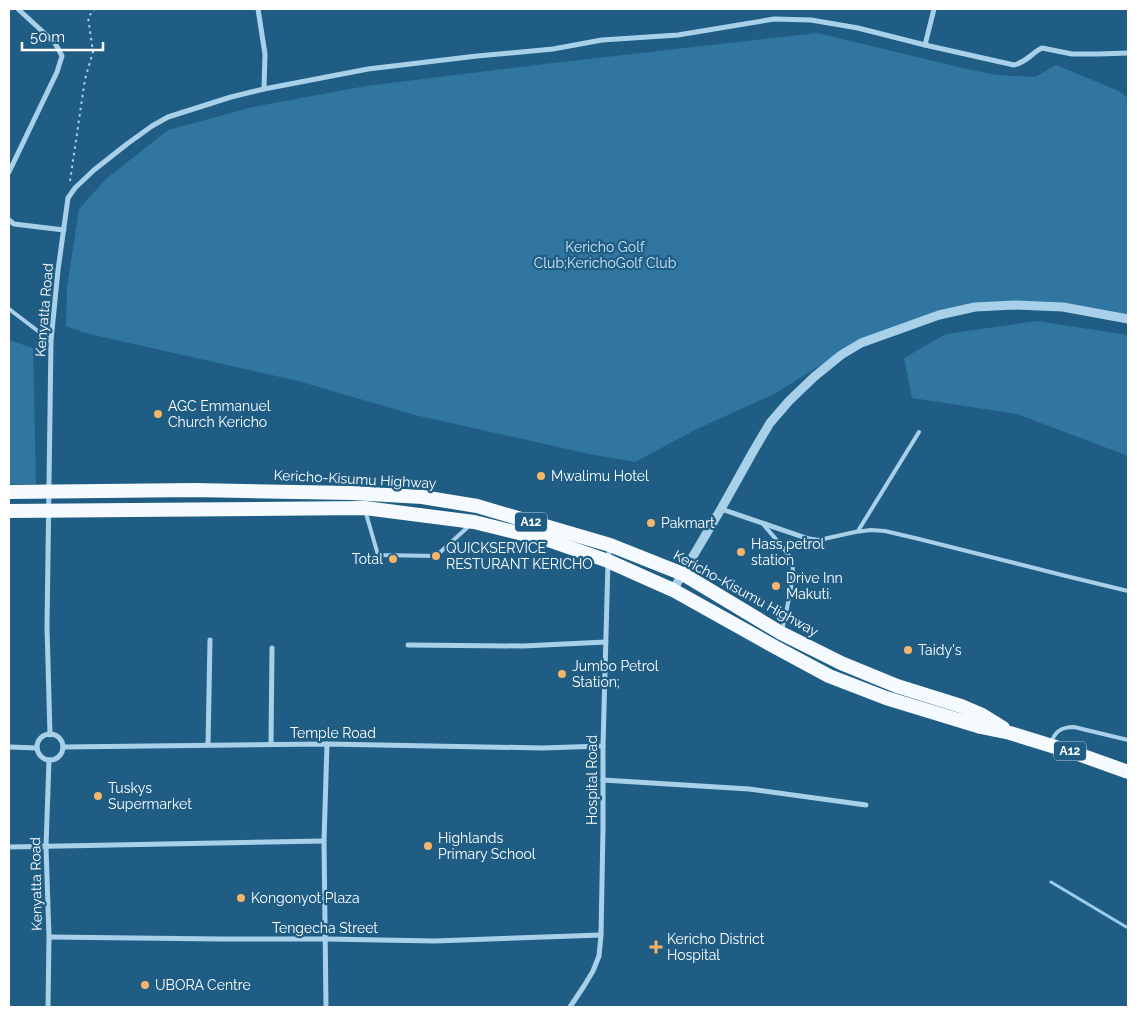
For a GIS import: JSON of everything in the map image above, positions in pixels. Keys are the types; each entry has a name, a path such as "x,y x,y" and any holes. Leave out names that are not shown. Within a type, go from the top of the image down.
{"highway":[{"name":"Kericho-Kisumu Highway","path":"9,492 266,491 352,493 422,497 477,506 610,545 683,574 781,633 841,663 897,686 961,706 982,715 1010,733"},
{"name":"Kericho-Kisumu Highway","path":"9,511 365,508 474,522 551,541 608,561 673,590 829,676 886,698 981,727 1010,733 1128,772"}],"street":[{"path":"9,172 57,72 62,56 55,43 18,9"},
{"path":"258,9 264,54 264,89"},
{"path":"924,45 934,9"},
{"path":"68,198 75,188 94,170 127,144 168,117 231,97 264,89 368,69 552,49 602,40 678,35 774,19 811,20 858,28 1014,65 1022,63 1042,48 1072,54 1128,53"},
{"name":"Kenyatta Road","path":"50,735 47,627 51,341 68,198"},
{"path":"9,220 14,224 64,230"},
{"path":"673,590 770,423 782,408 814,377 841,355 861,344 897,329 939,315 975,307 1014,305 1063,307 1128,319"},
{"path":"721,509 806,538"},
{"name":"Hospital Road","path":"570,1007 593,971 599,956 601,935 603,746 610,545"},
{"path":"208,745 210,640"},
{"path":"408,645 523,646 606,642"},
{"path":"272,648 272,744"},
{"path":"50,735 58,738 61,741 62,747 60,755 49,760 41,756 37,748 40,739 43,736 50,735"},
{"name":"Temple Road","path":"62,747 272,744 542,748 603,746"},
{"path":"326,1007 324,841 327,744"},
{"path":"9,747 37,748"},
{"name":"Kenyatta Road","path":"48,1007 46,847 49,760"},
{"path":"603,780 749,789 866,805"},
{"path":"9,847 324,841"},
{"name":"Tengecha Street","path":"48,937 434,941 601,935"}],"lane":[{"path":"9,309 51,341"},
{"path":"858,531 919,432"},
{"path":"365,508 378,554 436,556 474,522"},
{"path":"762,523 792,562 791,585 781,633"},
{"path":"806,538 819,540 871,530 885,532 1128,590"},
{"path":"1051,746 1056,732 1067,727 1128,740"}],"path":[{"path":"68,198 85,79 93,52 88,17 95,9"}],"green space":[{"name":"Kericho Golf Club;KerichoGolf Club","path":"817,33 996,75 1035,77 1056,65 1119,91 1128,98 1128,317 974,304 840,353 776,393 697,429 635,462 589,454 415,415 298,381 85,333 66,326 67,288 79,209 106,179 168,130 253,107 366,86"},
{"path":"1037,321 1128,335 1128,456 1017,414 912,398 904,358 946,334"},
{"path":"9,340 33,348 36,484 9,484"}],"waterway":[{"path":"1051,882 1128,928"}],"place":[{"name":"AGC Emmanuel Church Kericho","path":"158,414"},
{"name":"Mwalimu Hotel","path":"541,476"},
{"name":"Pakmart","path":"651,523"},
{"name":"Hass petrol station","path":"741,552"},
{"name":"QUICKSERVICE RESTURANT KERICHO","path":"436,556"},
{"name":"Total","path":"393,559"},
{"name":"Drive Inn Makuti.","path":"776,586"},
{"name":"Taidy's","path":"908,650"},
{"name":"Jumbo Petrol Station;","path":"562,674"},
{"name":"Tuskys Supermarket","path":"98,796"},
{"name":"Highlands Primary School","path":"428,846"},
{"name":"Kongonyot Plaza","path":"241,898"},
{"name":"Kericho District Hospital","path":"656,947"},
{"name":"UBORA Centre","path":"145,985"}]}
